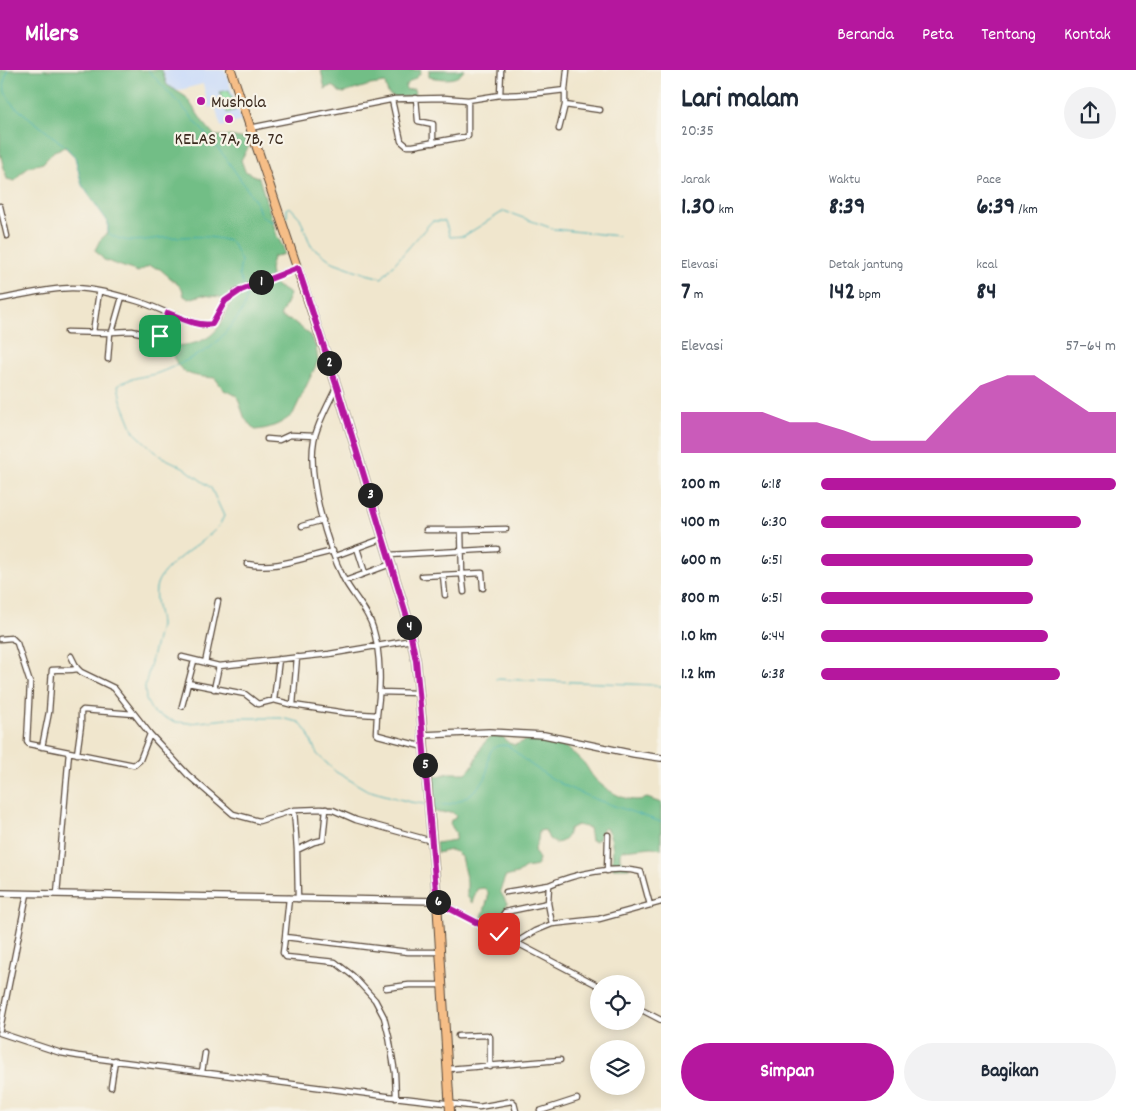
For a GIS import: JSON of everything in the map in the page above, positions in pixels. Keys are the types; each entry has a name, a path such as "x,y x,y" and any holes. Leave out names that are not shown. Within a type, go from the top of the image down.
{"main road":[{"path":"231,70 337,387 384,538 412,640 419,693 437,902 450,1107"}],"street":[{"path":"500,95 501,70"},
{"path":"559,129 565,104 567,70"},
{"path":"250,128 392,100 416,98 468,100 500,95 524,95 565,90"},
{"path":"416,98 418,121 433,124 433,143"},
{"path":"392,100 403,144 413,146 468,136 468,100"},
{"path":"565,104 600,110"},
{"path":"0,206 6,236"},
{"path":"0,299 60,288 76,288 122,297 186,321 210,325 214,322 227,299 251,285 298,268"},
{"path":"93,332 99,292"},
{"path":"108,359 111,332 122,297"},
{"path":"67,332 132,331 159,337 168,313"},
{"path":"337,387 322,415 315,436 314,485 323,520 345,581 368,614 373,626 377,646 379,692 376,732 378,735 424,747"},
{"path":"267,438 279,440 290,435 315,436"},
{"path":"302,526 323,520"},
{"path":"426,530 506,528"},
{"path":"461,530 464,592"},
{"path":"247,564 262,567 279,565 317,554 334,554 384,538"},
{"path":"357,548 366,573"},
{"path":"388,555 497,549"},
{"path":"345,581 391,564"},
{"path":"422,576 482,573 483,588"},
{"path":"443,575 445,595"},
{"path":"205,663 218,601"},
{"path":"0,639 12,638 17,643 30,683 27,742 29,744 134,765 140,760 150,734"},
{"path":"182,657 219,666 412,640"},
{"path":"72,656 80,672 114,688 150,734 188,776 233,814 259,821 294,810 333,810 356,820 432,841"},
{"path":"293,705 297,657"},
{"path":"274,700 279,659"},
{"path":"182,706 194,661"},
{"path":"214,689 219,666"},
{"path":"42,747 49,712 52,670 62,669 66,671 77,668"},
{"path":"188,683 245,694 258,704 274,700 293,705 346,713 377,715"},
{"path":"379,692 419,693"},
{"path":"77,754 82,711 134,714"},
{"path":"423,735 489,732 536,734 661,758"},
{"path":"57,894 69,752"},
{"path":"294,810 298,899"},
{"path":"297,850 323,840 326,810"},
{"path":"607,871 608,835"},
{"path":"506,892 549,885 567,877 625,870 641,872 650,905"},
{"path":"549,885 548,903 552,924"},
{"path":"0,893 437,902 590,981"},
{"path":"0,1029 27,894"},
{"path":"289,898 283,953 286,958 335,962 353,976 376,1000 384,1017 389,1037 395,1073 396,1098"},
{"path":"517,942 535,931 552,924 599,919 661,902"},
{"path":"501,934 505,912 548,903"},
{"path":"286,937 408,952 441,952"},
{"path":"386,988 409,985 442,985"},
{"path":"645,1012 661,1020"},
{"path":"0,1033 61,1053 450,1107 480,1109 512,1101 516,1111"},
{"path":"458,1036 489,1036 491,1040 490,1067"},
{"path":"202,1072 205,1053"},
{"path":"111,1087 115,1060"},
{"path":"448,1069 560,1060"},
{"path":"540,1111 577,1099"}],"shaded area":[{"path":"162,70 225,70 242,121 221,127 215,106 209,108 203,84 176,91 167,85"}],"green space":[{"path":"0,70 162,70 167,85 186,97 215,136 245,139 249,146 241,160 245,171 259,178 277,236 283,247 284,254 273,257 270,269 272,283 290,294 280,317 294,322 309,334 316,347 318,361 293,414 275,425 255,430 245,419 237,396 224,390 215,378 191,374 180,368 176,363 171,346 194,343 210,336 222,322 231,301 220,297 202,295 189,299 184,296 182,288 160,269 149,266 138,272 104,260 95,250 100,240 108,233 108,222 82,185 75,157 65,147 54,151 43,163 28,167 15,181 7,179 0,153"},
{"path":"321,70 421,70 405,87 407,90 414,89 415,95 398,97 388,94 385,83 370,85 344,93 339,92 332,86 325,89"},
{"path":"429,70 464,70 458,76 444,79 429,77"},
{"path":"229,90 236,110 227,113 220,92"},
{"path":"492,736 503,737 509,743 515,745 530,739 554,742 568,749 579,758 595,779 613,793 634,800 647,798 661,803 661,849 652,847 623,850 620,853 620,860 629,865 629,868 613,868 611,837 606,828 602,829 599,839 595,841 591,840 589,828 577,825 569,829 563,841 555,843 549,839 545,830 539,831 534,851 539,859 537,866 525,868 517,874 505,877 500,891 507,903 499,933 481,921 488,892 484,888 477,889 472,903 467,896 467,882 461,857 456,852 450,850 437,853 436,843 455,840 456,833 450,824 451,820 456,816 452,812 440,813 429,810 426,780 449,773 466,773 474,763 483,744"}],"waterway":[{"path":"8,70 4,82 5,92 13,105 65,146 75,157 82,185 108,222 108,233 114,237 127,240 197,237 224,239 232,242 241,261 239,275 244,286"},
{"path":"148,70 225,157 256,202 261,216 272,222 279,219"},
{"path":"285,217 287,217 287,209 290,207 300,218 311,246 333,262 382,278 432,221 445,221 450,237 464,236 504,211 554,229 618,236"},
{"path":"245,290 245,303 240,314 211,347 167,370 131,379 118,385 121,400 134,432 160,456 183,467 211,488 224,516 216,529 172,564 159,580 156,588 156,603 160,626 145,686 146,700 153,713 176,722 190,723 236,718 281,718 299,722 307,732 317,754 336,772 367,790 410,802 425,804"},
{"path":"496,679 656,685 661,687"},
{"path":"431,805 452,804 469,795 485,778 490,752 493,748 507,745 540,771 561,784 603,802 661,822"}],"place":[{"name":"Mushola","path":"201,101"},
{"name":"KELAS 7A, 7B, 7C","path":"229,119"}],"route":[{"path":"160,336 168,313 186,321 210,325 217,318 225,301 230,296 251,285 298,268 337,387 407,617 416,661 437,902 499,934"}]}
